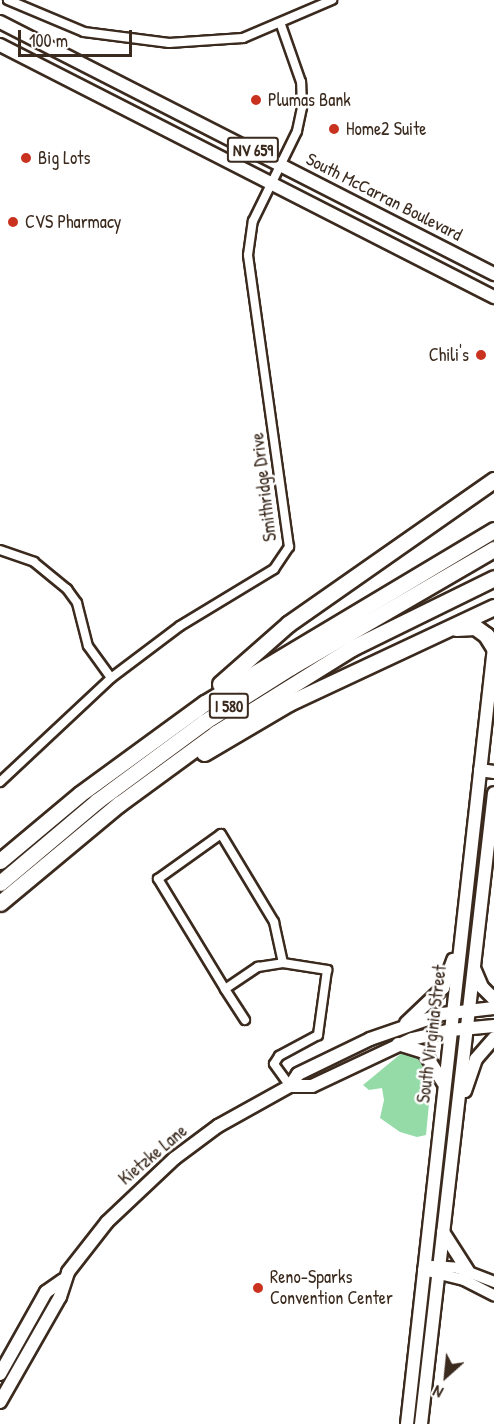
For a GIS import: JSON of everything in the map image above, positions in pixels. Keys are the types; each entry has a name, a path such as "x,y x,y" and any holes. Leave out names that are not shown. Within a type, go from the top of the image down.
{"highway":[{"path":"171,726 288,624 494,480"},
{"name":"I 580","path":"0,861 80,794 171,726 267,662 488,534"},
{"name":"I 580","path":"0,884 97,801 204,722 291,667 494,549"},
{"path":"0,903 68,846 216,733 343,654 450,597 494,578"},
{"path":"68,846 182,766 254,723 435,633 494,607"},
{"path":"435,633 475,627 486,635 494,648"}],"main road":[{"name":"South McCarran Boulevard","path":"0,22 494,274"},
{"name":"NV 659","path":"0,45 494,297"},
{"path":"472,263 494,268"},
{"name":"South Virginia Street","path":"407,1424 494,648"},
{"path":"480,770 494,772"},
{"name":"South Virginia Street","path":"422,1424 494,793"},
{"path":"406,1023 443,988 462,930"},
{"path":"473,967 482,987 494,999"},
{"name":"Kietzke Lane","path":"0,1374 46,1292 63,1280 107,1222 163,1167 218,1126 290,1086 304,1071 406,1023 453,1012 494,1008"},
{"name":"Kietzke Lane","path":"290,1086 312,1086 398,1044 451,1030 494,1026"},
{"path":"456,1120 471,1068 494,1038"},
{"path":"398,1044 424,1052 444,1086"},
{"path":"443,1231 468,1271"},
{"name":"Kietzke Lane","path":"0,1402 60,1297 63,1280"}],"street":[{"path":"8,0 75,29 145,43 238,39 281,25 333,0"},
{"name":"Smithridge Drive","path":"0,782 111,678 180,626 274,569 289,547 248,255 250,232 301,119 303,95 281,25"},
{"path":"0,550 34,562 67,589 77,603 88,646 111,678"},
{"path":"245,1020 158,879 221,834 274,922 283,963"},
{"path":"225,988 258,967 283,963 327,970 318,1035 279,1056 274,1064 290,1086"},
{"path":"423,1270 468,1271 494,1282"},
{"path":"439,1270 494,1295"}],"green space":[{"path":"403,1052 423,1059 432,1072 426,1135 417,1137 400,1132 380,1118 384,1100 382,1088 369,1090 363,1085"}],"place":[{"name":"Plumas Bank","path":"256,100"},
{"name":"Home2 Suite","path":"334,129"},
{"name":"Big Lots","path":"26,158"},
{"name":"CVS Pharmacy","path":"13,222"},
{"name":"Chili's","path":"481,355"},
{"name":"Reno-Sparks Convention Center","path":"258,1288"}]}
